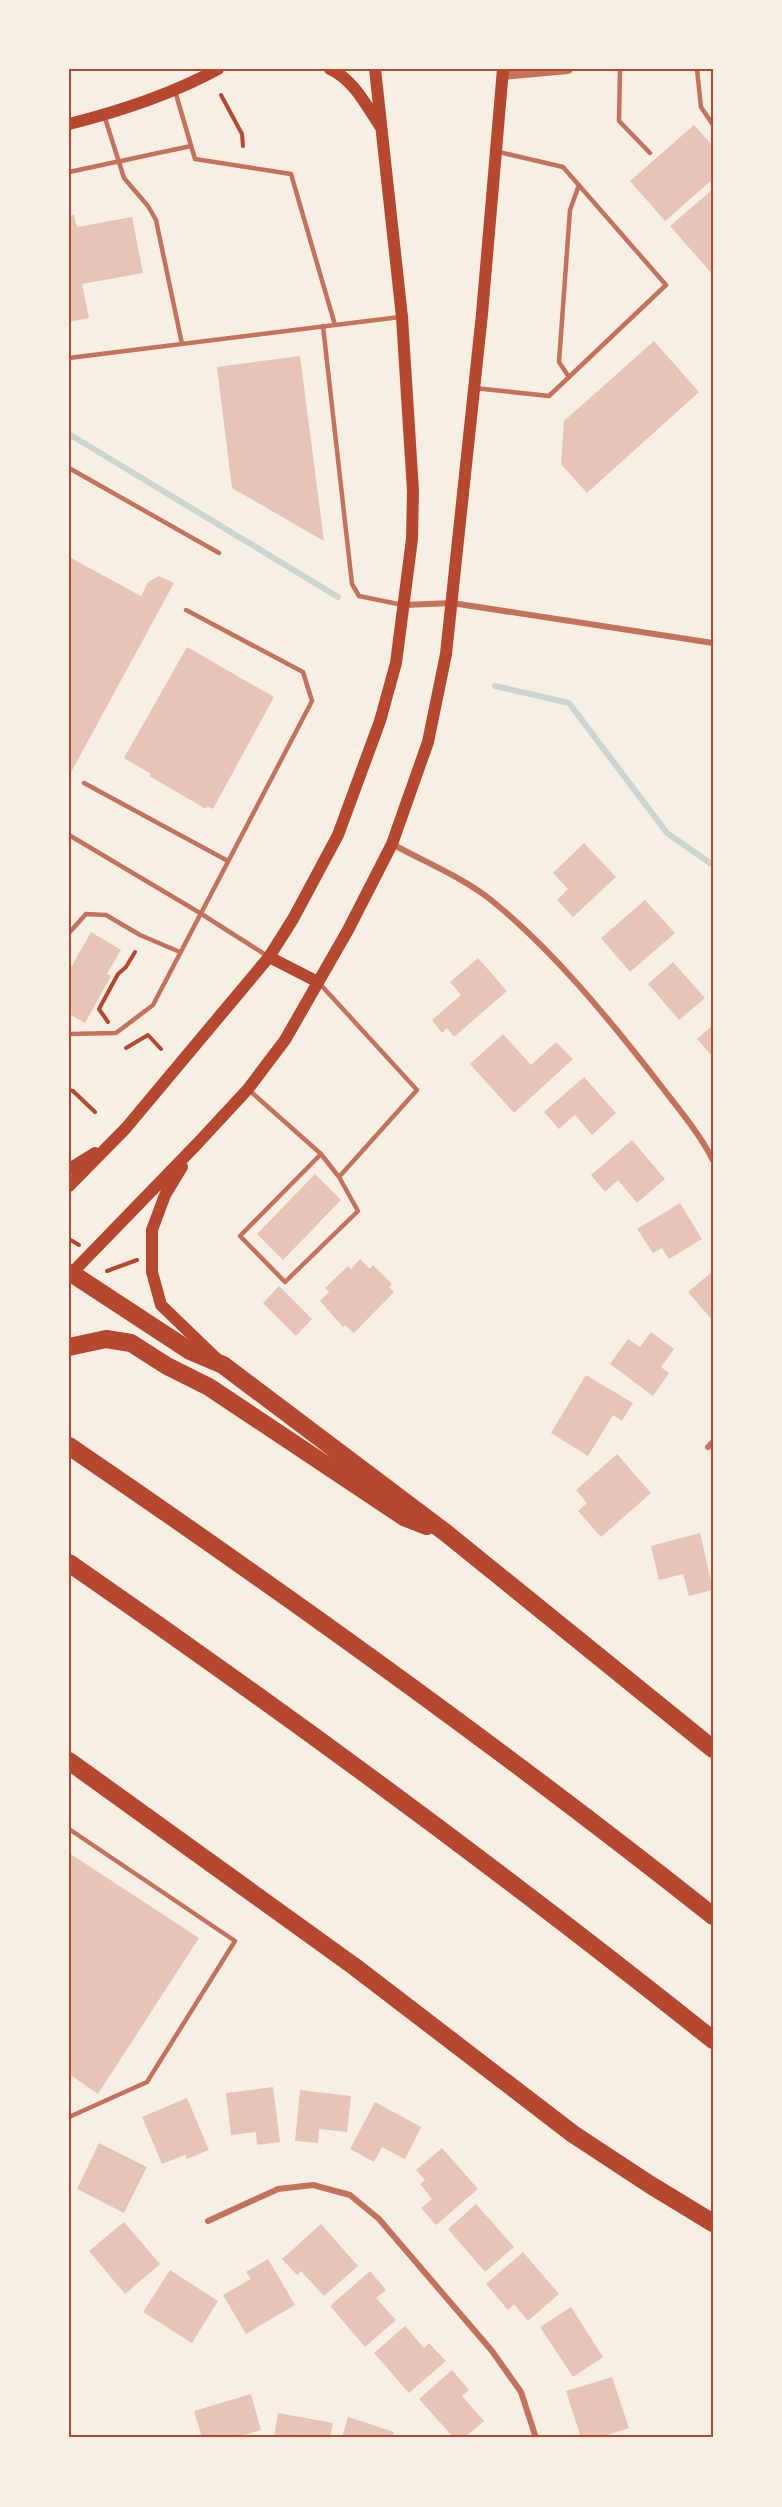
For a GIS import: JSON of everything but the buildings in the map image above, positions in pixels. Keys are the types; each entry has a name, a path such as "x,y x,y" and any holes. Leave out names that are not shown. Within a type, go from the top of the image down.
{"highway":[{"path":"70,1273 190,1351 223,1365 446,1533 713,1749"},
{"path":"69,1347 106,1339 131,1343 167,1366 209,1387 404,1517 446,1533"},
{"path":"69,1446 208,1541 400,1678 713,1916"},
{"path":"69,1563 369,1775 517,1886 713,2040"},
{"path":"69,1761 355,1967 573,2134 713,2223"}],"main road":[{"path":"330,69 339,73 356,90 381,128"},
{"path":"69,1186 126,1128 268,957 312,886 338,835 380,721 396,663 412,539 413,490 402,317 375,69"},
{"path":"69,124 104,115 174,88 210,71"},
{"path":"70,1273 248,1089 285,1040 371,887 392,844 428,742 446,654 474,388 503,72"},
{"path":"268,957 318,982"},
{"path":"69,1169 95,1153 126,1128"},
{"path":"197,1144 165,1195 152,1230 152,1272 161,1305 223,1365"}],"street":[{"path":"503,72 568,69"},
{"path":"405,605 452,603 713,643"},
{"path":"392,844 451,874 491,900 556,961 624,1038 703,1141 713,1160"},
{"path":"208,2221 278,2189 313,2185 350,2196 379,2219 492,2351 521,2392 536,2438"}],"lane":[{"path":"620,69 619,121 650,153"},
{"path":"697,69 701,107 713,125"},
{"path":"174,88 195,159 291,174 335,325"},
{"path":"104,115 124,178 148,206 156,220 182,344"},
{"path":"69,172 191,146"},
{"path":"474,388 549,396 666,285 563,166 496,151"},
{"path":"569,377 559,362 570,210 579,185"},
{"path":"69,358 402,317"},
{"path":"323,326 352,584 359,596 405,605"},
{"path":"69,468 219,553"},
{"path":"69,1034 116,1033 153,1005 312,701 303,672 186,609"},
{"path":"84,783 228,861"},
{"path":"69,835 200,913 268,957"},
{"path":"69,933 86,914 106,915 140,935 180,952"},
{"path":"318,982 417,1090 339,1177"},
{"path":"248,1089 321,1154 339,1177 358,1211 285,1282 240,1236 321,1154"},
{"path":"69,1829 234,1941 147,2082 69,2117"}],"path":[{"path":"221,95 242,134 243,146"},
{"path":"110,1025 99,1009 104,994 135,952"},
{"path":"126,1048 148,1035 161,1049"},
{"path":"69,1090 73,1091 95,1112"},
{"path":"69,1239 81,1246"},
{"path":"107,1271 126,1262 140,1259"}],"waterway":[{"path":"69,434 338,597"},
{"path":"495,686 569,703 667,833 713,865"}]}
